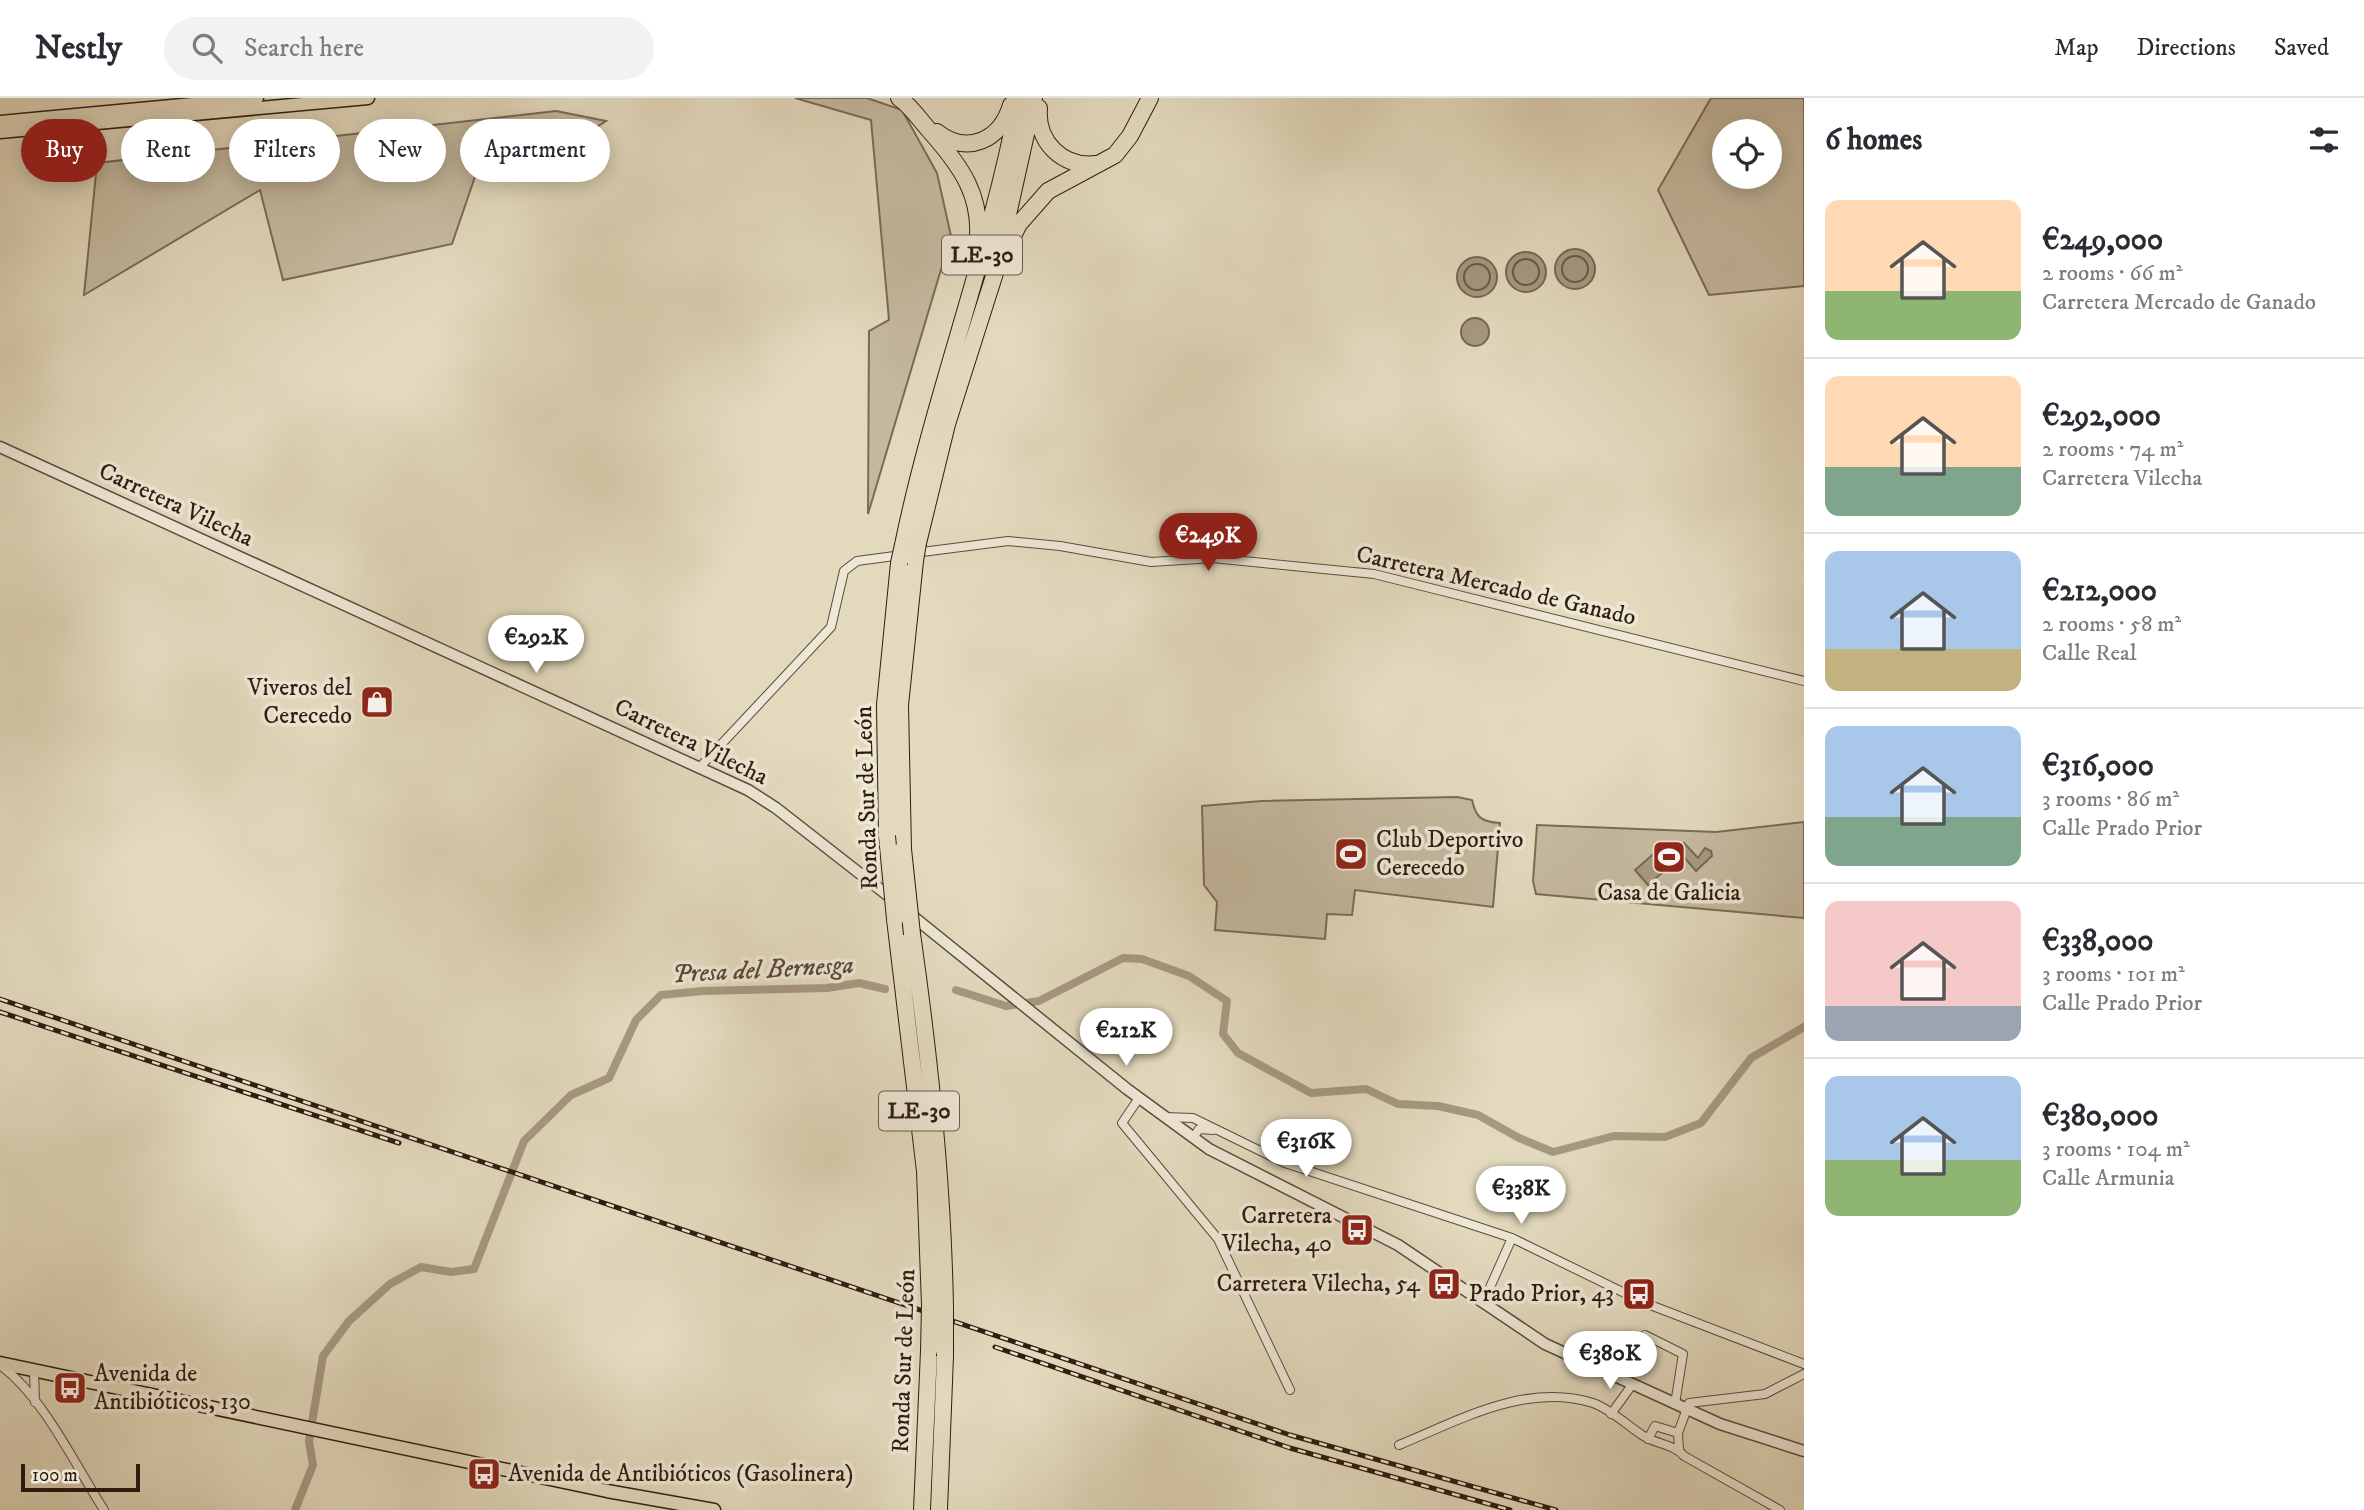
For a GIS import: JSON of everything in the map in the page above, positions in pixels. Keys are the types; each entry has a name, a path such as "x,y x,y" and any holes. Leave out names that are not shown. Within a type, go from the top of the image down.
{"highway":[{"path":"899,98 956,160 970,182 979,216 975,258 942,367 935,408"},
{"path":"915,98 922,116 940,135 969,144 983,141 1000,130 1012,98"},
{"name":"Ronda Sur de León","path":"937,1307 925,1171 887,836 886,705 907,562 935,408 992,223 1019,98"},
{"name":"Ronda Sur de León","path":"910,544 995,274 1034,98"},
{"path":"1039,98 1040,129 1054,152 1080,164 1102,163"},
{"path":"995,274 1019,224 1048,191 1102,163 1122,147 1145,102"},
{"name":"Ronda Sur de León","path":"907,562 900,705 903,849 932,1076 940,1168 937,1307 939,1510"},
{"name":"Ronda Sur de León","path":"922,1510 937,1354"}],"main road":[{"path":"0,122 257,98"},
{"path":"0,132 368,98"},
{"path":"0,1364 619,1493 714,1510"},
{"path":"619,1493 682,1510"}],"street":[{"name":"Carretera Vilecha","path":"0,447 700,767 776,808 1139,1098 1193,1138 1236,1163 1387,1239 1545,1344 1687,1410 1804,1451"},
{"name":"Carretera Mercado de Ganado","path":"700,767 831,627 837,614 839,582 844,571 857,561 1008,541 1060,546 1152,562 1213,558 1374,574 1804,681"},
{"path":"1139,1098 1122,1123 1218,1239 1290,1390"},
{"path":"1164,1117 1193,1118 1321,1176 1512,1238 1645,1303 1804,1364"},
{"path":"1182,1130 1193,1118"},
{"path":"1193,1138 1199,1129 1219,1132"},
{"path":"1483,1303 1512,1238"},
{"path":"1645,1335 1683,1354 1675,1404"},
{"path":"0,1364 35,1402 104,1510"},
{"path":"34,1370 35,1402"},
{"path":"1780,1510 1684,1457 1679,1450 1678,1433 1689,1404 1695,1401 1765,1394 1804,1374"},
{"path":"1611,1414 1632,1385"},
{"path":"1399,1445 1508,1401 1568,1398 1595,1404 1648,1439 1679,1450"},
{"path":"1648,1439 1655,1426 1678,1433"}],"shaded area":[{"path":"795,98 867,98 902,110 937,173 951,236 868,514 869,331 889,320 871,120"},
{"path":"1711,98 1804,98 1804,286 1709,295 1658,190"},
{"path":"556,111 596,119 485,119"},
{"path":"460,122 460,182 473,182 452,244 283,280 260,190 84,295 95,182 107,182 107,162 121,160 121,182 215,182 215,150 229,148 229,182 340,182 340,135 354,134 354,182 446,182 446,123"},
{"name":"Club Deportivo Cerecedo","path":"1457,797 1472,800 1478,815 1484,820 1500,823 1493,907 1355,890 1352,915 1327,914 1325,939 1215,930 1217,902 1204,885 1202,806 1262,801"},
{"name":"Casa de Galicia","path":"1804,822 1804,918 1536,894 1533,881 1537,825 1716,832"}],"water":[{"path":"1575,249 1583,250 1589,255 1594,261 1594,277 1589,283 1583,288 1575,289 1567,288 1561,283 1556,277 1555,269 1556,261 1561,255 1567,250"},
{"path":"1526,252 1534,253 1540,258 1545,264 1545,280 1540,286 1534,291 1526,292 1518,291 1512,286 1507,280 1506,272 1507,264 1512,258 1518,253"},
{"path":"1477,257 1485,258 1491,263 1496,269 1496,285 1491,291 1485,296 1477,297 1469,296 1463,291 1458,285 1457,277 1458,269 1463,263 1469,258"},
{"path":"1475,318 1485,322 1489,332 1485,342 1475,346 1465,342 1461,332 1465,322"},
{"path":"1684,843 1698,858 1705,848 1711,851 1712,856 1696,871 1677,849"},
{"path":"1665,844 1678,859 1648,885 1635,870"}],"waterway":[{"name":"Presa del Bernesga","path":"956,990 1006,1006 1039,1001 1123,958 1142,959 1189,976 1227,1001 1223,1034 1238,1053 1311,1093 1366,1089 1398,1104 1438,1106 1478,1115 1519,1138 1553,1152 1614,1136 1665,1137 1701,1123 1751,1058 1804,1027"},
{"name":"Presa del Bernesga","path":"295,1510 313,1465 309,1441 323,1356 349,1321 390,1284 421,1267 451,1272 474,1269 524,1141 571,1095 609,1078 636,1020 661,995 703,991 827,988 859,983 885,989"}],"railway":[{"path":"0,999 1290,1435 1556,1510"},
{"path":"0,1012 399,1143"},
{"path":"995,1347 1290,1448 1510,1510"}],"place":[{"name":"Viveros del Cerecedo","path":"377,702"},
{"name":"Club Deportivo Cerecedo","path":"1351,854"},
{"name":"Casa de Galicia","path":"1669,857"},
{"name":"Carretera Vilecha, 40","path":"1357,1230"},
{"name":"Carretera Vilecha, 54","path":"1444,1284"},
{"name":"Prado Prior, 43","path":"1639,1294"},
{"name":"Avenida de Antibióticos, 130","path":"70,1388"},
{"name":"Avenida de Antibióticos (Gasolinera)","path":"484,1474"}]}
